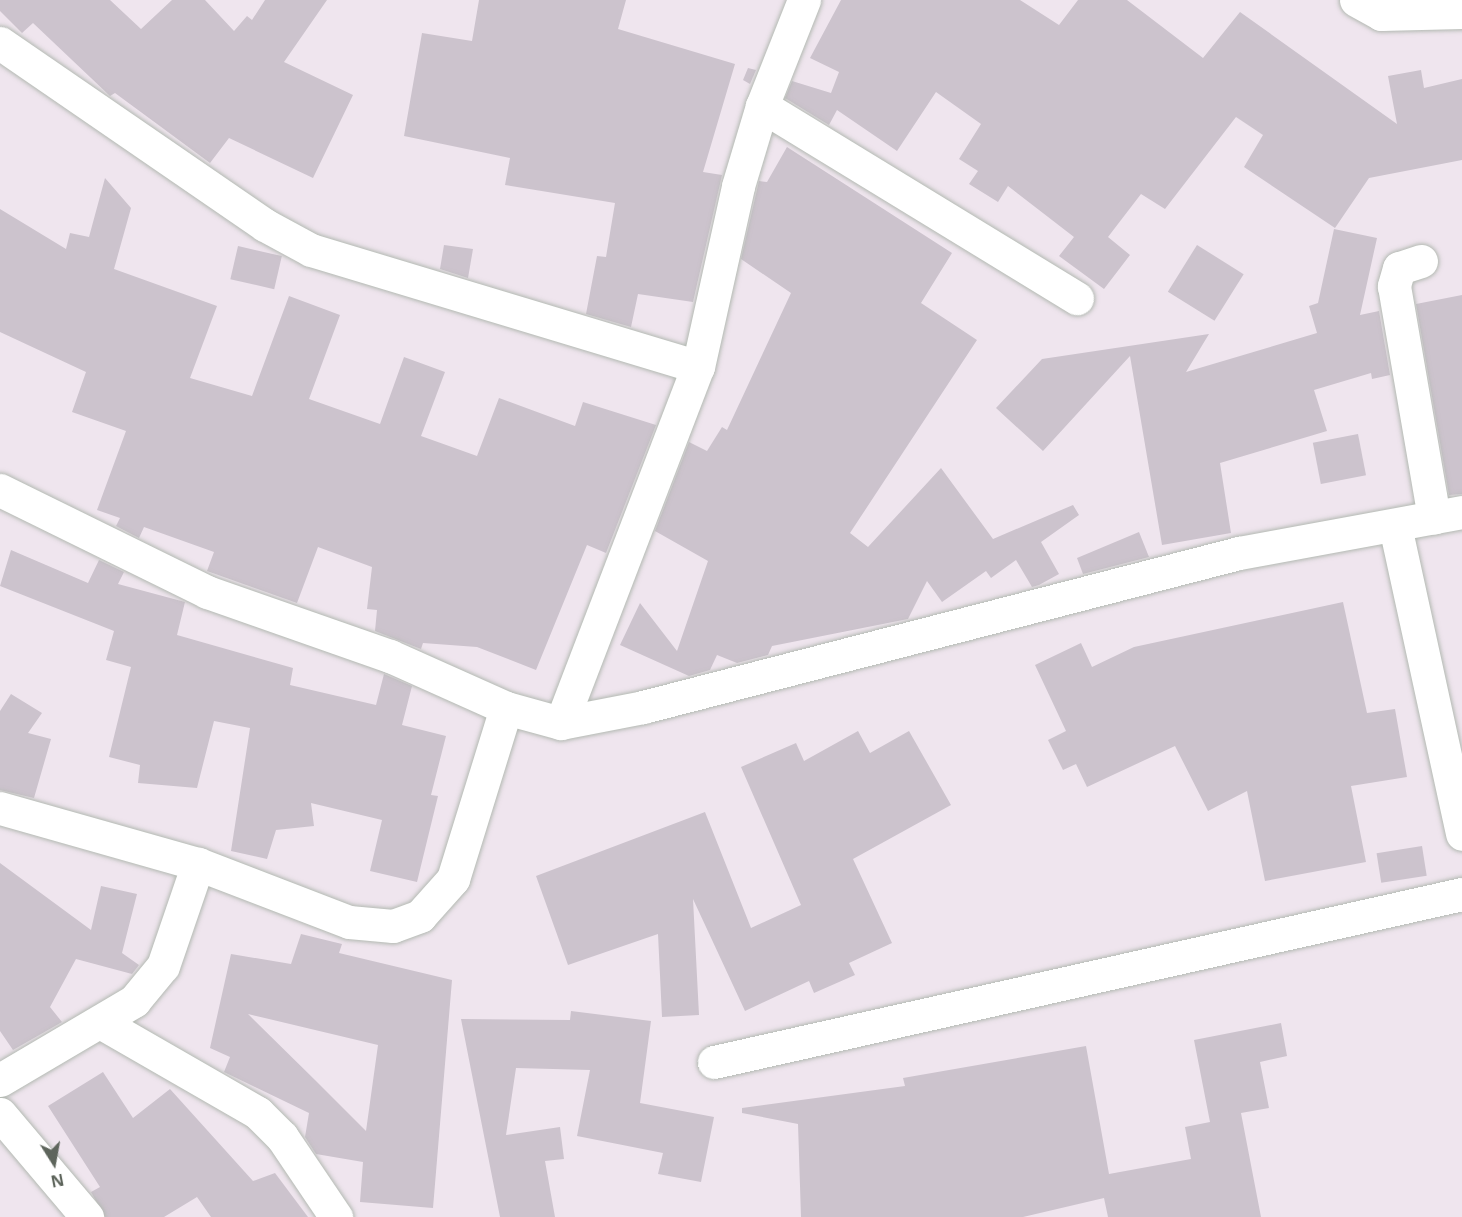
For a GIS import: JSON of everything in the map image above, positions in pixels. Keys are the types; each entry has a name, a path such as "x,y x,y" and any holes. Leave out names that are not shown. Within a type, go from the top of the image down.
{"street":[{"path":"561,723 698,367 738,186 762,106 804,0"},
{"path":"1356,0 1391,15 1462,12"},
{"path":"0,43 265,225 311,250 698,367"},
{"path":"762,106 1077,298"},
{"path":"0,490 207,592 390,656 506,708 561,723 946,633 1239,553 1448,515 1394,286 1399,268 1421,261"},
{"path":"1395,526 1462,834"},
{"path":"0,808 198,864 349,922 393,926 420,916 453,879 506,708"},
{"path":"0,1080 134,1001 163,966 198,864"},
{"path":"714,1062 1462,894"},
{"path":"100,1022 258,1113 282,1137 336,1217"},
{"path":"0,1114 87,1217"}],"building":[{"path":"0,0 110,0 141,29 172,0 205,0 234,31 247,16 252,20 265,0 327,0 284,62 353,95 313,178 229,138 210,163 115,93 110,96 33,23 22,33 0,11"},
{"path":"479,0 626,0 618,29 735,64 703,172 722,175 693,302 638,294 631,327 586,314 597,256 606,257 615,203 505,185 510,158 404,136 422,33 472,41"},
{"path":"841,0 1020,0 1059,25 1078,0 1127,0 1203,58 1240,12 1397,124 1388,76 1421,70 1424,88 1462,79 1462,160 1369,178 1335,228 1244,167 1263,135 1236,117 1165,209 1141,194 1108,237 1130,255 1104,289 1059,256 1074,237 1008,186 998,202 969,184 978,171 959,159 981,124 936,92 897,151 837,110 829,125 785,98 792,81 831,93 839,72 810,58"},
{"path":"748,68 756,70 750,84 743,80"},
{"path":"787,147 952,253 921,303 977,340 850,533 868,547 941,468 993,539 1073,505 1079,515 1041,542 1059,574 1039,585 1032,587 1016,560 991,578 986,571 942,602 927,581 908,619 772,646 768,655 737,663 717,655 710,670 689,676 620,645 640,603 677,651 708,561 655,531 689,442 707,451 722,427 727,430 791,293 741,259 759,181 767,182"},
{"path":"105,178 131,208 114,269 217,306 190,378 252,396 289,296 340,315 309,399 380,424 404,357 445,372 421,436 477,456 499,398 575,426 583,402 656,425 606,553 587,545 536,670 477,647 423,643 421,649 375,631 377,610 367,609 372,567 318,547 297,603 207,571 214,552 144,527 139,538 116,526 120,518 97,510 126,431 72,412 86,372 0,332 0,209 66,249 70,233 89,237"},
{"path":"1334,229 1377,238 1360,315 1379,311 1390,375 1372,379 1371,373 1314,390 1327,431 1220,463 1231,533 1162,545 1130,356 1043,451 996,408 1042,359 1209,334 1186,372 1317,333 1309,306 1318,303"},
{"path":"444,245 473,249 468,278 440,269"},
{"path":"1197,245 1244,274 1214,321 1168,292"},
{"path":"238,246 282,256 274,289 230,279"},
{"path":"1462,295 1462,494 1449,495 1416,304"},
{"path":"1358,434 1366,475 1321,484 1313,443"},
{"path":"1139,532 1149,557 1083,574 1077,558"},
{"path":"11,550 88,583 99,560 124,572 118,584 185,602 177,635 293,668 290,685 376,705 384,674 412,686 402,725 446,736 431,795 438,796 417,882 370,871 382,820 311,803 314,826 276,830 267,859 231,851 250,728 214,721 197,788 138,783 140,765 109,757 131,667 106,660 114,631 0,586"},
{"path":"1343,602 1367,713 1395,709 1407,777 1351,786 1366,862 1265,881 1247,791 1208,811 1175,746 1087,787 1076,764 1063,770 1048,740 1066,731 1035,665 1081,643 1092,667 1134,647"},
{"path":"11,694 42,713 28,733 51,739 34,798 0,790 0,711"},
{"path":"858,731 870,753 909,731 951,805 853,859 892,943 849,963 855,975 814,993 809,981 745,1011 693,899 699,1015 662,1017 658,934 568,965 536,876 705,812 751,928 801,905 741,767 796,743 804,761"},
{"path":"1422,846 1427,876 1381,883 1377,853"},
{"path":"0,863 91,930 101,886 137,894 122,953 139,965 132,974 76,959 50,1007 62,1022 13,1050 0,1031"},
{"path":"301,934 342,944 339,953 452,980 433,1208 360,1202 363,1162 316,1154 305,1137 309,1113 224,1072 230,1057 210,1048 231,954 291,964","holes":["248,1014 378,1045 366,1131"]},
{"path":"571,1011 651,1021 640,1103 714,1117 701,1182 658,1174 663,1153 577,1136 590,1070 516,1068 506,1135 560,1127 564,1159 545,1161 555,1217 500,1217 461,1019 570,1020"},
{"path":"1281,1023 1287,1056 1260,1062 1269,1108 1241,1113 1261,1217 1108,1217 1104,1198 1023,1217 801,1217 798,1124 742,1113 742,1108 905,1086 903,1078 1086,1046 1109,1174 1191,1159 1185,1127 1210,1122 1194,1040"},
{"path":"103,1072 133,1118 170,1089 253,1181 275,1173 308,1217 211,1217 197,1197 164,1217 105,1217 91,1192 100,1187 48,1106"}]}
